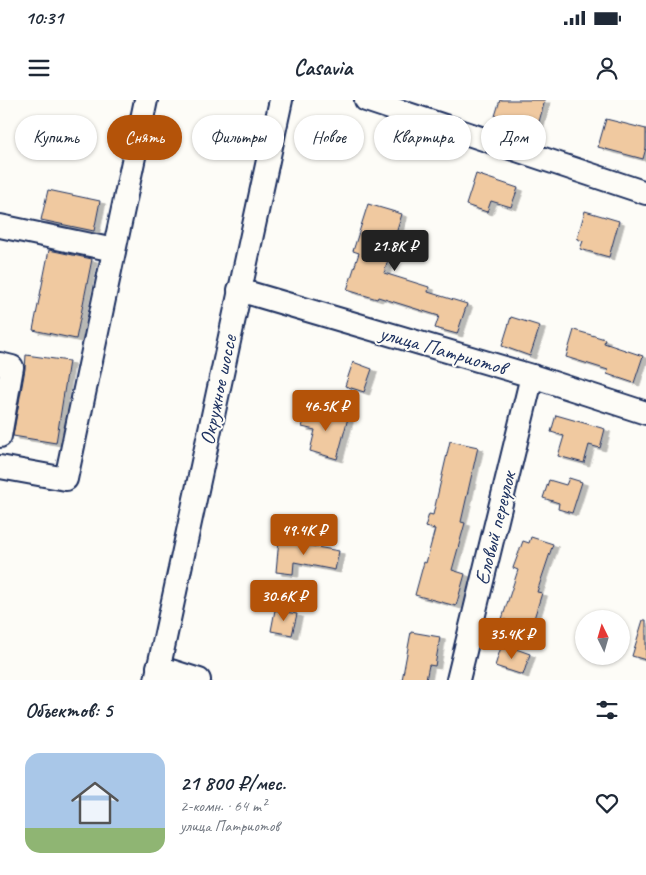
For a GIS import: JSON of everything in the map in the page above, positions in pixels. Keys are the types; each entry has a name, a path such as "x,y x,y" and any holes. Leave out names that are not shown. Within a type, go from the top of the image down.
{"street":[{"path":"0,466 66,479 146,100"},
{"name":"Окружное шоссе","path":"157,674 281,100"},
{"path":"366,100 646,193"},
{"path":"0,226 114,250"},
{"name":"улица Патриотов","path":"239,290 532,376 646,413"},
{"path":"0,364 12,366 0,436"},
{"name":"Еловый переулок","path":"458,680 532,376"},
{"path":"157,674 199,680"}],"building":[{"path":"500,100 545,100 541,115 495,115"},
{"path":"606,119 646,129 646,148 643,159 598,147"},
{"path":"476,174 518,188 511,207 491,201 487,212 466,205"},
{"path":"48,190 100,201 94,231 41,220"},
{"path":"368,204 402,214 384,273 429,287 428,292 467,304 457,334 435,328 439,316 378,297 377,299 347,290 359,253 353,251"},
{"path":"585,211 619,221 609,257 580,249 583,241 577,239"},
{"path":"49,250 92,259 76,339 33,330"},
{"path":"511,317 540,326 530,356 502,346"},
{"path":"574,330 605,339 604,343 643,356 634,383 607,374 608,370 566,357"},
{"path":"26,355 69,361 56,443 13,436"},
{"path":"353,362 372,369 364,392 345,386"},
{"path":"308,407 348,418 337,459 310,451 315,430 302,427"},
{"path":"556,415 605,429 600,448 589,445 584,463 558,456 564,436 551,432"},
{"path":"450,441 478,447 461,522 465,523 452,570 465,574 456,606 415,595 435,529 425,527 429,514 433,515"},
{"path":"569,478 582,482 572,513 558,509 559,503 543,498 549,480 566,485"},
{"path":"531,537 553,544 537,592 542,593 531,628 502,619 518,570 513,568 523,541 529,543"},
{"path":"279,539 296,540 295,543 339,551 335,570 294,562 293,574 276,572"},
{"path":"275,610 297,614 292,635 271,631"},
{"path":"643,620 646,620 646,660 632,656"},
{"path":"411,632 440,637 435,666 429,665 426,680 402,680"},
{"path":"502,644 530,654 523,675 495,666"}]}
